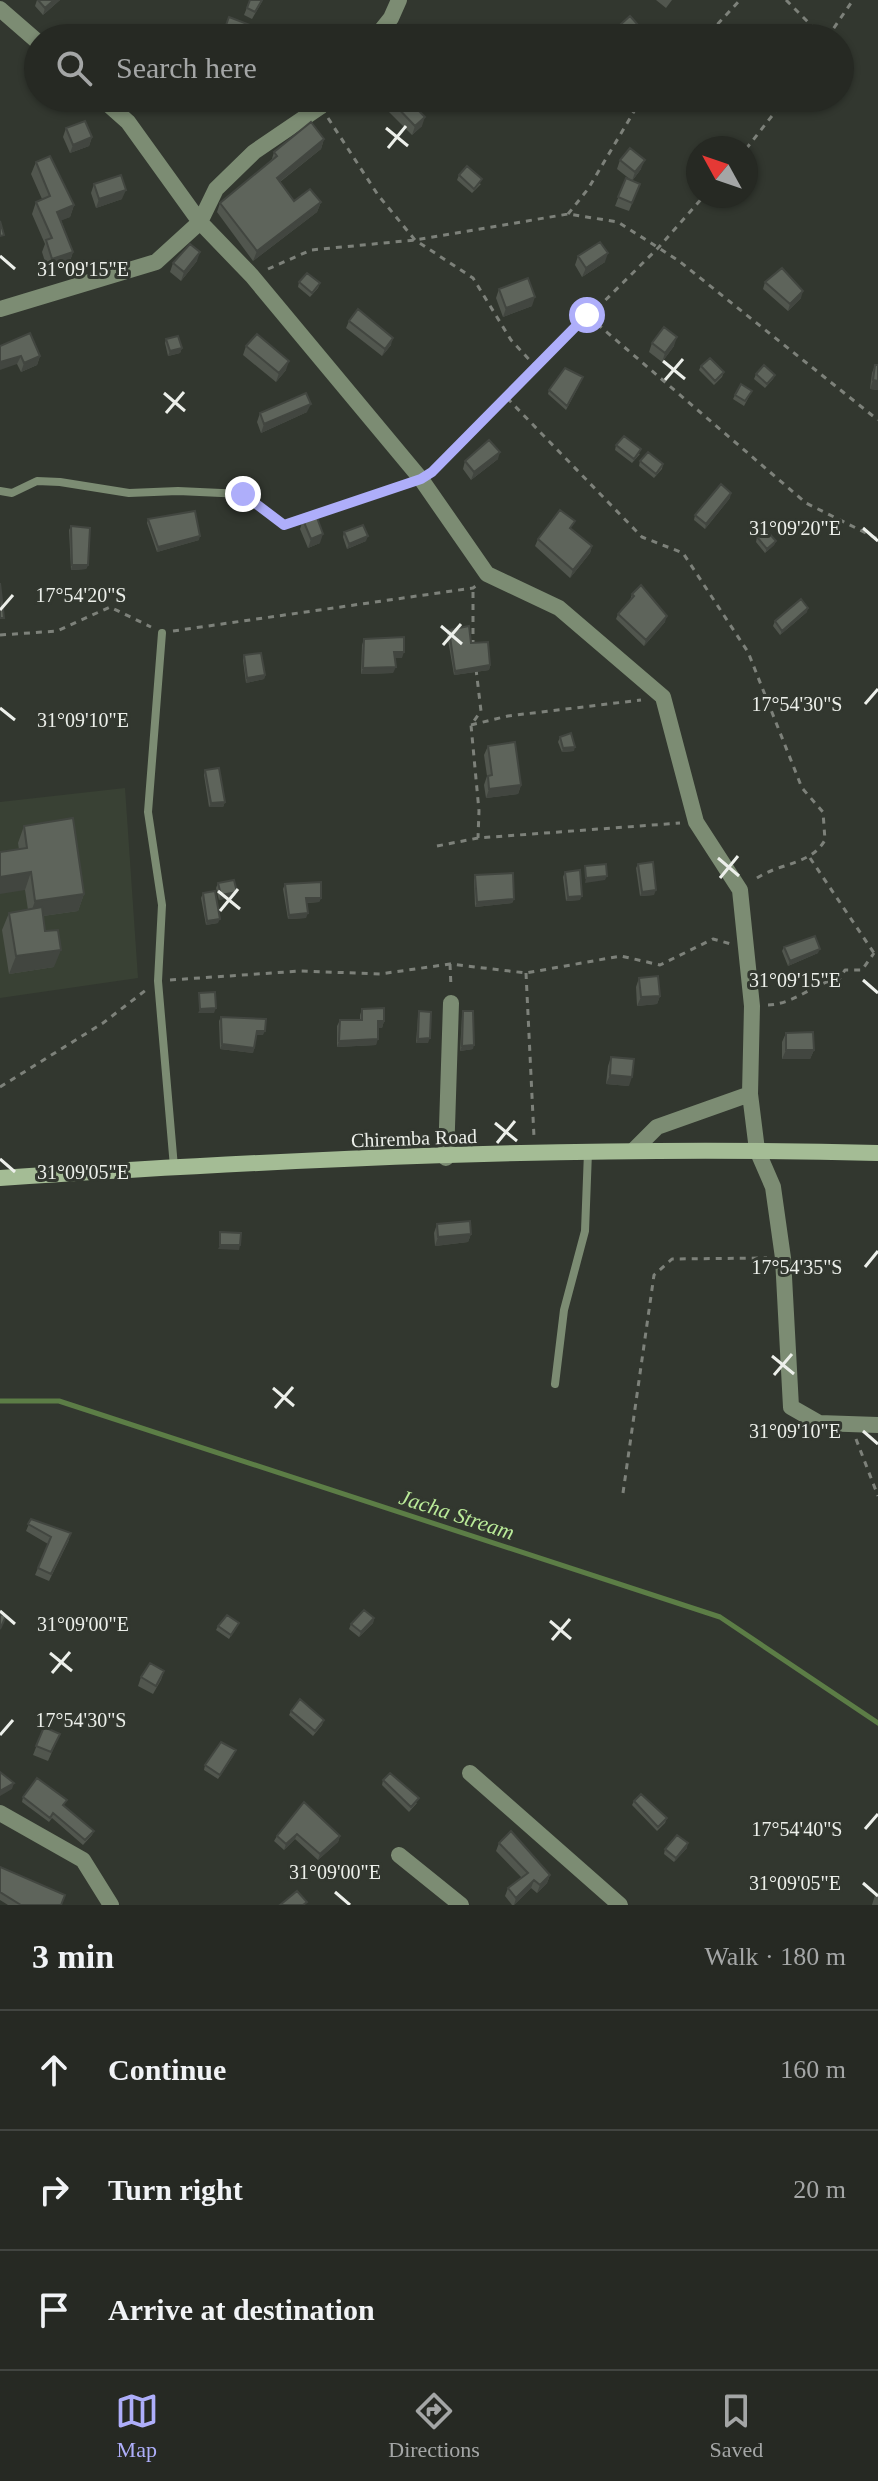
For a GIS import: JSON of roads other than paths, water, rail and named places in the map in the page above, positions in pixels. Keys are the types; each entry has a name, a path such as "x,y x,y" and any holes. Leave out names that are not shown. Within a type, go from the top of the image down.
{"main road":[{"name":"Chiremba Road","path":"0,1178 174,1167 588,1151 878,1153"}],"street":[{"path":"386,24 399,0"},
{"path":"0,9 24,30"},
{"path":"117,112 128,122 200,222 252,276 421,479 487,574 559,608 663,697 696,822 740,890 752,1006 750,1094 757,1150 773,1187 783,1258 791,1407 819,1423 878,1425"},
{"path":"0,309 156,262 200,222 216,189 254,152 310,112"},
{"path":"446,1158 451,1003"},
{"path":"634,1150 657,1127 750,1094"},
{"path":"470,1773 620,1905"},
{"path":"0,1813 83,1860 111,1905"},
{"path":"399,1855 461,1905"}],"lane":[{"path":"0,491 12,493 37,481 129,493 243,494 284,525"},
{"path":"162,633 148,812 162,905 158,981 174,1167"},
{"path":"555,1384 564,1310 585,1231 588,1151"}],"waterway":[{"name":"Jacha Stream","path":"0,1401 59,1401 720,1617 878,1723"}]}
